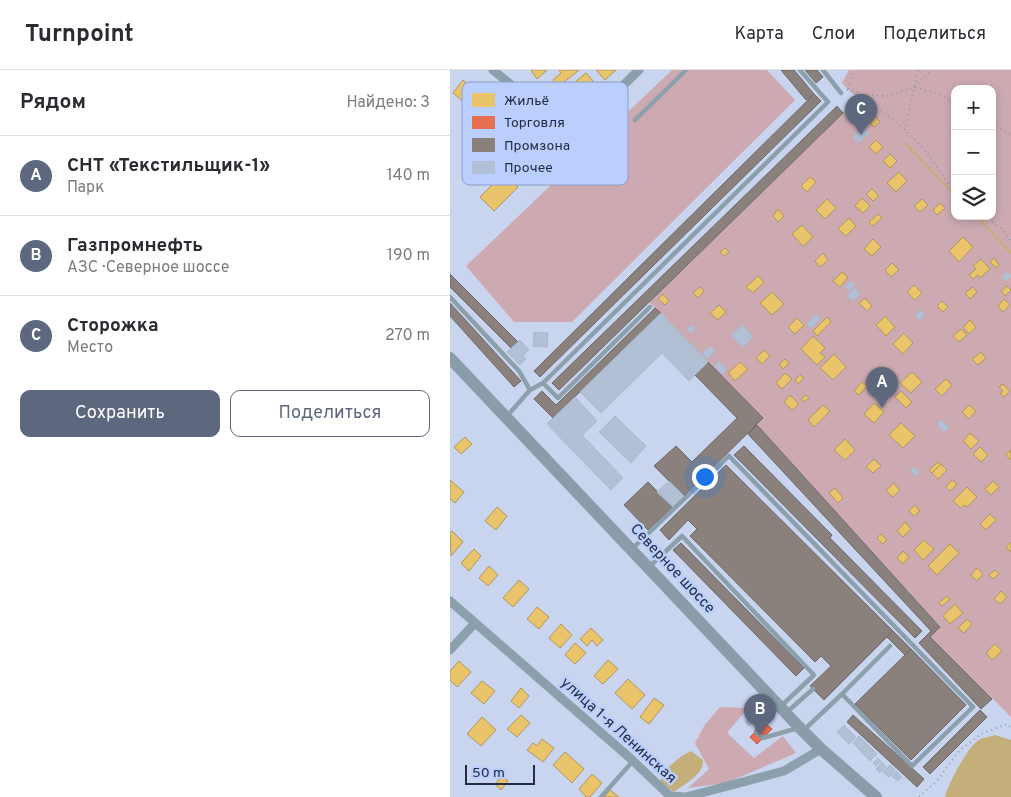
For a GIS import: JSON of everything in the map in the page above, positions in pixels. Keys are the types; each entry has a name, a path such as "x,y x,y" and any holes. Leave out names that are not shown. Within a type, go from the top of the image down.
{"main road":[{"name":"Северное шоссе","path":"450,358 801,729 876,797"}],"street":[{"path":"493,70 508,82"},
{"path":"627,82 639,70"},
{"name":"улица 1-я Ленинская","path":"450,601 634,761 670,796 686,797 784,771 821,749"},
{"path":"450,650 475,623"}],"lane":[{"path":"635,120 686,70"},
{"path":"506,417 530,390 544,383 828,102 800,70"},
{"path":"823,70 841,93"},
{"path":"450,298 519,371 530,390"},
{"path":"544,383 558,398 650,307"},
{"path":"631,550 729,456 973,707 912,766 842,694"},
{"path":"648,568 682,536 814,675 783,710"},
{"path":"762,688 763,715 756,732 763,738 801,729 842,694 890,646"},
{"path":"783,710 814,689"},
{"path":"601,797 634,761"}],"path":[{"path":"854,70 848,89 862,95 905,130 927,152 951,186"},
{"path":"905,130 918,70"},
{"path":"862,95 889,96 914,87 932,70"},
{"path":"914,87 951,100"},
{"path":"996,126 1011,135"},
{"path":"990,220 1002,229 1011,241"},
{"path":"919,797 937,781 960,751 981,734 1007,724 1011,728"}],"shaded area":[{"path":"672,70 767,70 795,100 572,322 514,322 466,266 551,185 628,185 628,112"},
{"path":"849,70 1011,70 1011,717 930,637 940,626 757,425 763,418 649,302 857,98 842,83"},
{"path":"720,707 748,708 727,733 754,758 783,736 796,753 726,783 688,788 709,769 695,743 704,726"},
{"path":"995,735 1011,740 1011,797 945,797 954,775 969,750 981,739"},
{"path":"691,751 703,760 700,770 693,779 674,792 660,782 662,777 672,764"}],"building: Жильё":[{"path":"531,70 547,70 537,79"},
{"path":"559,70 578,70 564,82 554,82 553,80 561,73"},
{"path":"596,70 616,70 605,80"},
{"path":"586,73 594,82 575,82"},
{"path":"463,80 465,82 462,82 462,101 453,93"},
{"path":"862,102 880,122 874,127 856,108"},
{"path":"876,140 883,147 876,154 869,147"},
{"path":"890,154 897,161 890,168 883,161"},
{"path":"899,172 907,181 896,192 887,183"},
{"path":"810,177 816,182 807,192 801,186"},
{"path":"492,185 516,185 518,187 494,211 480,197"},
{"path":"872,189 879,196 873,201 866,194"},
{"path":"862,198 870,206 863,213 855,206"},
{"path":"827,199 836,208 825,219 816,210"},
{"path":"922,199 928,205 920,212 914,206"},
{"path":"940,203 945,208 937,215 933,210"},
{"path":"778,209 784,216 778,222 773,216"},
{"path":"878,214 882,218 873,226 869,222"},
{"path":"849,218 856,226 846,236 838,229"},
{"path":"802,225 813,237 803,246 792,234"},
{"path":"963,237 973,247 959,262 949,251"},
{"path":"873,239 881,247 872,256 864,249"},
{"path":"725,248 729,252 724,256 720,252"},
{"path":"823,253 828,260 820,267 815,261"},
{"path":"994,258 999,265 996,268 990,262"},
{"path":"981,259 990,269 980,278 978,275 973,279 969,275 976,269 973,266"},
{"path":"892,263 899,270 891,277 885,270"},
{"path":"842,272 848,277 840,287 833,281"},
{"path":"758,276 764,282 753,293 746,287"},
{"path":"914,285 922,293 915,300 907,292"},
{"path":"1007,286 1011,290 1005,296 1001,291"},
{"path":"700,287 704,291 698,298 693,293"},
{"path":"973,287 977,292 970,299 965,293"},
{"path":"772,292 784,304 772,315 760,303"},
{"path":"663,294 669,301 665,305 658,299"},
{"path":"865,298 872,306 867,311 859,303"},
{"path":"1004,299 1010,305 1003,312 998,306"},
{"path":"942,301 948,307 943,312 937,306"},
{"path":"719,305 726,312 718,320 710,313"},
{"path":"885,316 895,327 886,336 876,325"},
{"path":"827,317 831,322 817,336 813,331"},
{"path":"797,318 804,325 795,334 788,327"},
{"path":"970,320 976,327 969,334 963,327"},
{"path":"961,329 967,335 959,342 953,336"},
{"path":"904,333 913,343 903,354 893,344"},
{"path":"813,336 825,348 820,353 825,357 817,365 801,349"},
{"path":"764,350 770,356 762,364 756,358"},
{"path":"981,352 986,358 978,365 972,359"},
{"path":"834,354 846,367 833,380 820,368"},
{"path":"785,359 789,363 783,369 779,364"},
{"path":"740,362 748,369 735,381 728,373"},
{"path":"912,372 922,382 911,393 900,383"},
{"path":"785,373 792,379 782,389 776,383"},
{"path":"800,375 804,378 798,384 795,380"},
{"path":"946,379 952,385 942,396 935,389"},
{"path":"862,382 867,386 859,395 854,391"},
{"path":"1003,384 1010,391 1004,397 1000,393 1003,391 999,387"},
{"path":"901,391 912,402 906,408 895,397"},
{"path":"790,395 799,404 792,410 784,402"},
{"path":"806,395 809,398 804,402 801,399"},
{"path":"874,403 884,412 874,423 864,414"},
{"path":"823,405 830,411 814,427 808,420"},
{"path":"969,405 976,411 969,419 962,412"},
{"path":"901,423 915,436 903,448 889,435"},
{"path":"970,433 979,441 971,449 963,441"},
{"path":"465,437 472,444 461,454 454,447"},
{"path":"845,439 855,450 845,460 834,450"},
{"path":"980,447 988,455 981,462 973,454"},
{"path":"1011,450 1011,460 1006,455"},
{"path":"874,459 881,466 873,473 866,467"},
{"path":"938,462 941,464 932,473 929,470"},
{"path":"941,464 947,470 938,479 932,473"},
{"path":"450,480 464,492 455,503 450,499"},
{"path":"952,480 957,484 950,491 946,487"},
{"path":"993,481 999,487 991,495 985,489"},
{"path":"893,483 900,490 893,497 886,491"},
{"path":"967,487 977,497 967,507 964,505 961,508 953,501"},
{"path":"835,488 843,498 838,503 829,493"},
{"path":"915,505 920,511 914,516 909,511"},
{"path":"497,507 507,516 496,530 485,521"},
{"path":"990,514 996,520 986,530 980,524"},
{"path":"905,522 911,529 903,537 897,531"},
{"path":"452,531 463,542 451,556 450,533"},
{"path":"881,534 887,540 883,544 877,538"},
{"path":"924,540 934,549 923,560 914,550"},
{"path":"1011,542 1011,552 1006,547"},
{"path":"950,544 959,553 937,575 928,566"},
{"path":"474,549 481,556 469,571 461,563"},
{"path":"903,551 909,557 903,564 897,558"},
{"path":"489,566 498,575 488,586 479,578"},
{"path":"977,568 983,574 977,581 971,575"},
{"path":"995,570 999,574 993,579 989,575"},
{"path":"519,580 529,589 513,607 503,598"},
{"path":"1001,591 1007,597 1000,604 994,599"},
{"path":"947,596 950,599 942,606 939,603"},
{"path":"955,604 963,613 950,624 943,616"},
{"path":"537,607 549,617 539,629 527,619"},
{"path":"967,619 972,624 964,633 958,628"},
{"path":"561,624 572,635 560,648 549,638"},
{"path":"591,628 603,640 597,646 592,640 587,646 580,639"},
{"path":"575,643 586,653 575,664 565,655"},
{"path":"995,644 1002,651 992,660 986,653"},
{"path":"608,660 618,669 603,684 594,676"},
{"path":"459,661 471,672 457,687 450,680 450,671"},
{"path":"628,679 645,695 632,709 615,693"},
{"path":"482,681 495,691 484,704 471,693"},
{"path":"521,688 529,696 519,708 511,701"},
{"path":"654,698 664,705 649,724 640,717"},
{"path":"521,715 530,723 517,737 507,729"},
{"path":"482,717 496,730 481,746 467,734"},
{"path":"542,739 554,748 543,762 527,750 533,743 537,746"},
{"path":"565,752 584,769 572,783 553,765"},
{"path":"592,774 602,783 590,797 586,797 579,789"},
{"path":"502,776 508,781 501,790 495,784"},
{"path":"610,790 619,797 604,797"}],"building: Торговля":[{"path":"765,723 772,729 757,744 750,737"}],"building: Промзона":[{"path":"781,70 794,70 814,94 806,100"},
{"path":"805,70 817,70 823,77 816,83"},
{"path":"814,94 821,101 540,377 534,371"},
{"path":"837,106 843,113 559,390 552,383"},
{"path":"450,274 518,342 511,348 450,287"},
{"path":"450,303 521,381 514,387 450,316"},
{"path":"655,308 661,313 553,418 534,399 542,391 556,405"},
{"path":"708,362 763,418 684,496 654,466 676,446 692,462 737,418 695,375"},
{"path":"757,425 940,627 930,637 992,699 981,709 919,643 931,631 748,434"},
{"path":"744,446 832,535 830,538 922,631 915,638 734,455"},
{"path":"726,465 893,631 824,700 810,686 831,666 821,656 815,662 690,536 697,529 688,520 669,540 660,530"},
{"path":"648,482 673,507 648,530 624,505"},
{"path":"681,543 804,668 796,676 673,550"},
{"path":"893,631 911,649 905,655 887,637"},
{"path":"911,649 966,705 911,760 855,704"},
{"path":"980,710 987,717 930,774 923,767"},
{"path":"853,715 924,779 917,787 847,722"}],"building: Прочее":[{"path":"863,127 869,133 859,143 853,137"},
{"path":"1007,272 1011,276 1006,281 1002,277"},
{"path":"851,281 855,285 849,291 845,287"},
{"path":"855,288 860,294 853,301 847,296"},
{"path":"920,310 925,314 920,320 915,316"},
{"path":"661,313 681,334 601,413 580,392"},
{"path":"816,315 820,319 811,328 807,324"},
{"path":"691,325 696,329 691,333 687,329"},
{"path":"742,325 753,337 743,347 731,335"},
{"path":"534,332 548,333 547,347 533,346"},
{"path":"681,334 708,362 689,381 662,353"},
{"path":"520,340 529,350 523,356 526,359 520,365 507,352"},
{"path":"710,346 715,351 707,359 702,354"},
{"path":"719,361 727,369 722,374 714,366"},
{"path":"575,397 597,421 582,435 623,478 611,490 547,424"},
{"path":"615,416 646,446 631,463 599,432"},
{"path":"941,420 949,427 944,432 937,424"},
{"path":"914,467 919,472 916,476 910,470"},
{"path":"669,481 684,496 673,507 657,492"},
{"path":"754,714 757,718 749,726 745,722"},
{"path":"844,725 856,737 849,744 837,732"},
{"path":"859,736 877,754 870,761 853,743"},
{"path":"878,758 881,761 876,766 873,763"},
{"path":"882,762 886,767 880,773 876,769"},
{"path":"890,765 895,770 889,777 883,772"},
{"path":"896,771 902,777 898,781 892,776"}],"waterway":[{"path":"906,144 951,191"},
{"path":"980,220 1011,253"}],"place":[{"name":"Сторожка","path":"861,135"},
{"name":"СНТ «Текстильщик-1»","path":"882,408"},
{"name":"Газпромнефть","path":"760,735"}]}
